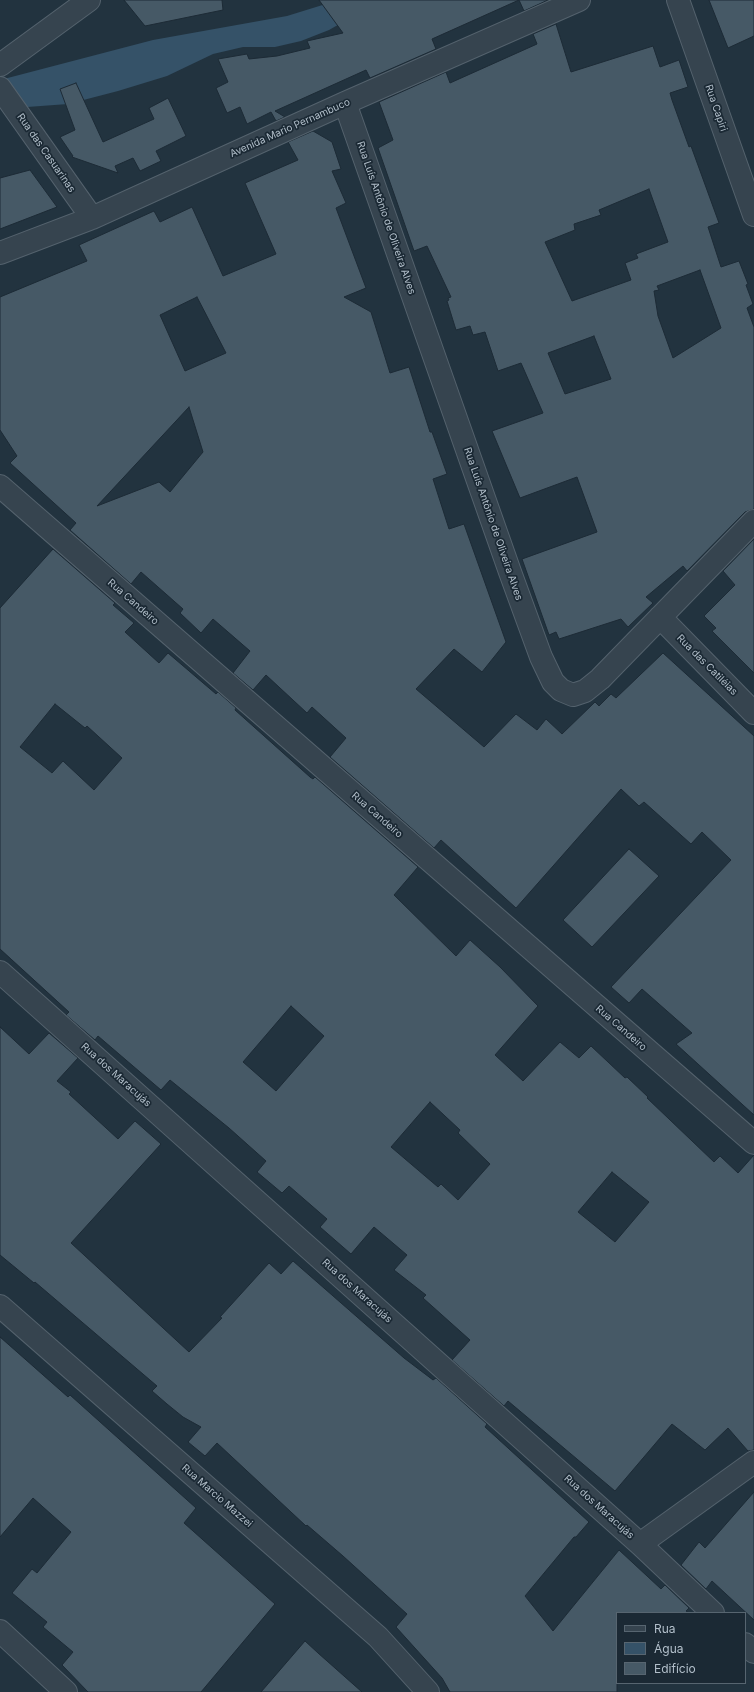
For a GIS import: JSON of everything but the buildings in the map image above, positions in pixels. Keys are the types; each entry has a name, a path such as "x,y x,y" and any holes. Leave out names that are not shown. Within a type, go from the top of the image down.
{"street":[{"path":"0,65 89,0"},
{"name":"Avenida Mario Pernambuco","path":"0,253 92,218 345,103 579,0"},
{"name":"Rua Capiri","path":"678,0 754,216"},
{"name":"Rua das Casuarinas","path":"0,88 92,218"},
{"name":"Rua Luís Antônio de Oliveira Alves","path":"345,103 510,572 541,657 553,682 561,690 573,695 585,691 600,679 754,521"},
{"name":"Rua Candeiro","path":"0,486 754,1143"},
{"name":"Rua das Catiléias","path":"660,617 754,713"},
{"name":"Rua dos Maracujás","path":"0,972 640,1544 712,1612"},
{"name":"Rua Marcio Mazzei","path":"0,1306 378,1638 428,1692"},
{"path":"640,1544 754,1462"},
{"path":"0,1631 66,1692"},
{"path":"746,1645 754,1652"}],"water":[{"path":"329,3 350,18 329,30 301,41 275,47 243,47 213,54 167,76 68,104 0,109 0,80 153,40 287,16"}]}
